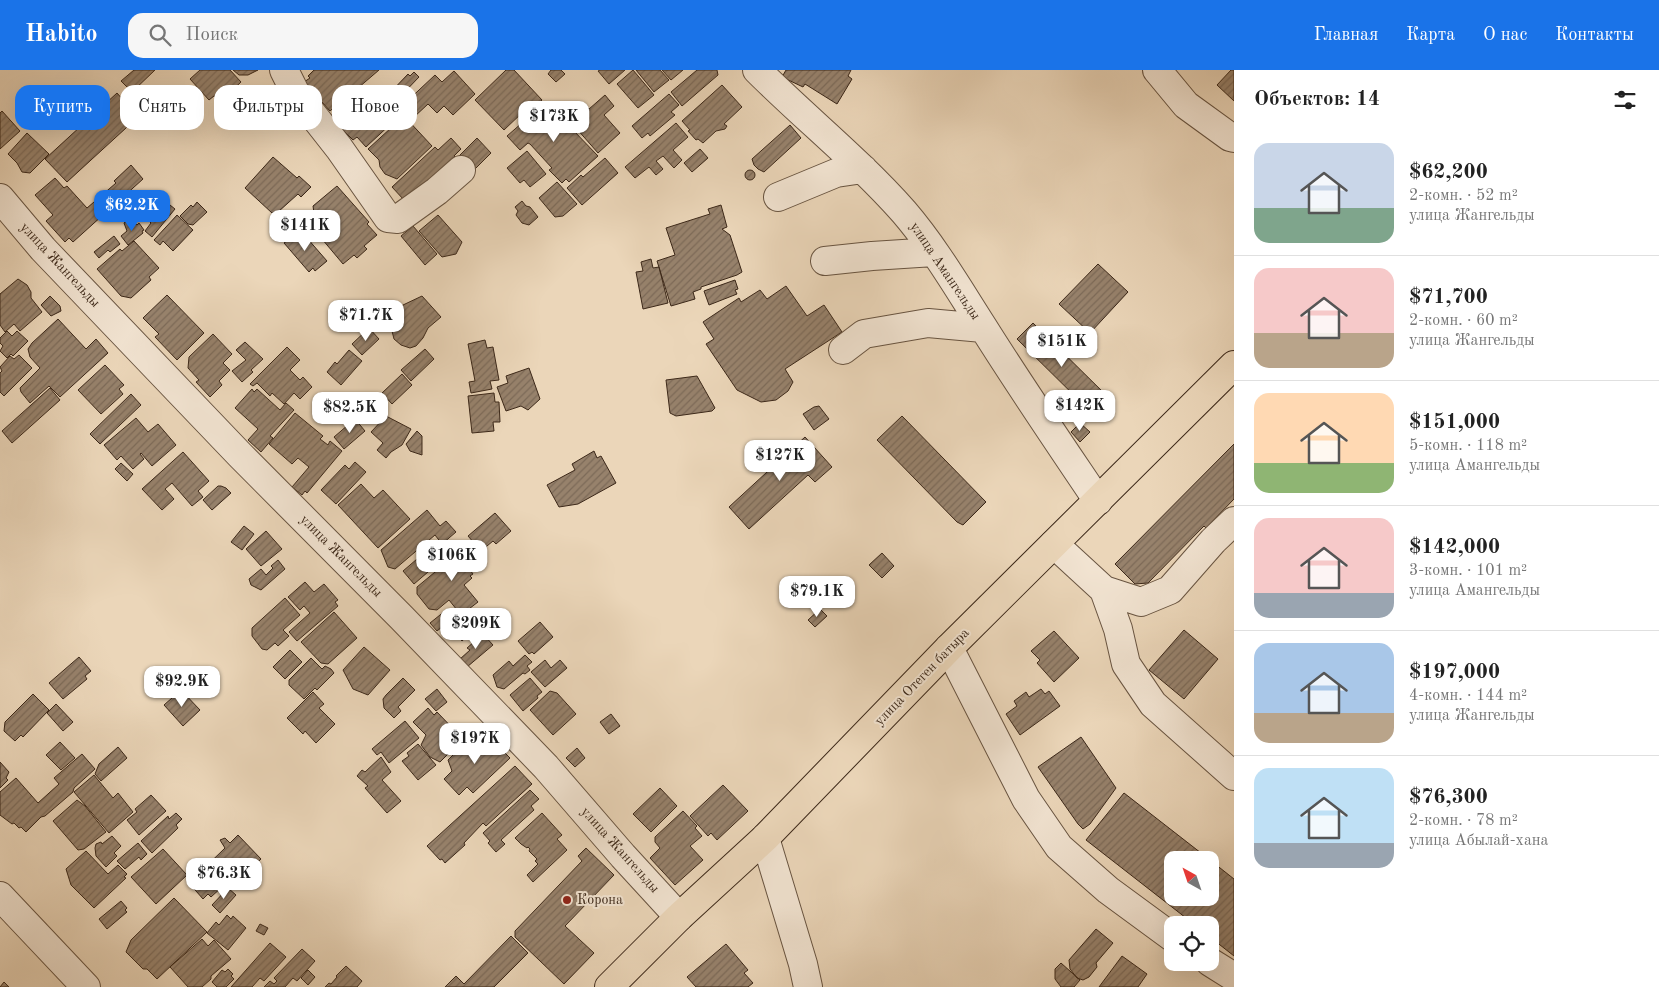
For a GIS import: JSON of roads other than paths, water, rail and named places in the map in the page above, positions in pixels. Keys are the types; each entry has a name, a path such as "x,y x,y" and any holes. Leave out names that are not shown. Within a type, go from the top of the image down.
{"main road":[{"name":"улица Отеген батыра","path":"609,987 680,917 765,838 949,648 1234,365"}],"street":[{"path":"284,70 295,92 339,148 388,218 398,219 437,191 461,170"},
{"name":"улица Амангельды","path":"758,70 808,120 864,169 904,213 934,252 1098,501"},
{"path":"1157,70 1186,105 1234,138"},
{"path":"778,197 836,173 864,169"},
{"name":"улица Жангельды","path":"0,198 43,249 233,448 402,618 546,767 680,917"},
{"path":"826,261 934,252"},
{"path":"843,350 864,334 928,323 983,328"},
{"path":"1054,544 1104,590 1141,602 1170,590 1212,541 1234,520"},
{"path":"1104,590 1118,629 1126,664 1153,704 1234,776"},
{"path":"949,648 1026,799 1059,847 1108,890 1164,931"},
{"path":"765,838 803,964 808,987"},
{"path":"0,896 86,987"},
{"path":"1219,968 1234,977"}],"place":[{"name":"Корона","path":"567,900"}]}
